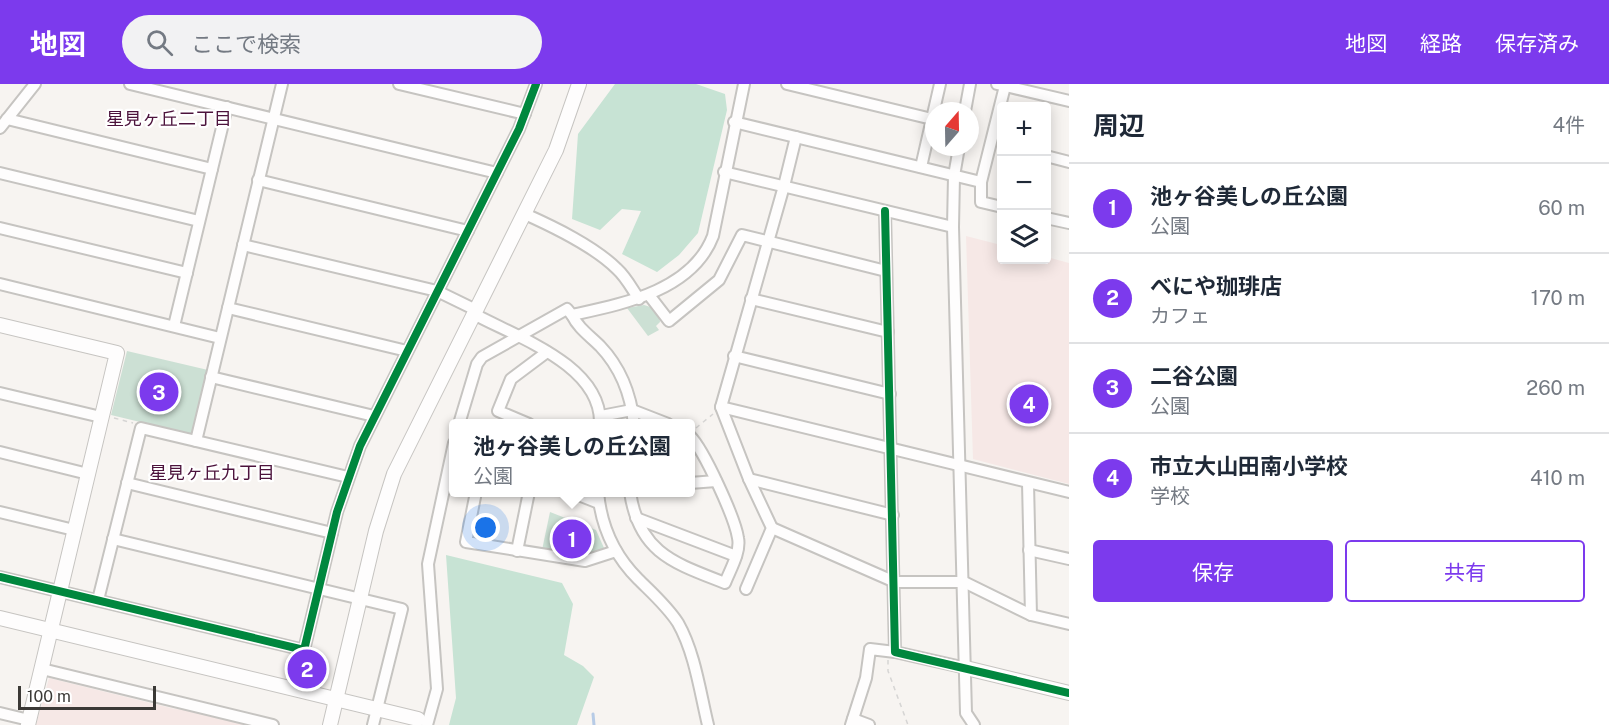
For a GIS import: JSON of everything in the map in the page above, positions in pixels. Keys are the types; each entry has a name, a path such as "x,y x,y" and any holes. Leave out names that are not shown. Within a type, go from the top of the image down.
{"street":[{"path":"35,84 4,124 212,169"},
{"path":"130,84 497,173"},
{"path":"196,441 282,84"},
{"path":"399,84 525,114"},
{"path":"0,577 304,650 348,477 374,416 497,173 525,114 536,84"},
{"path":"330,725 383,504 394,474 556,150 579,84"},
{"path":"572,315 644,297 686,270 710,243 744,84"},
{"path":"787,84 925,117"},
{"path":"936,102 940,84"},
{"path":"967,102 970,84"},
{"path":"997,206 981,202 981,182 996,145 1001,85 1069,101"},
{"path":"174,326 227,107"},
{"path":"735,122 981,182"},
{"path":"796,137 721,407 749,479 772,528 895,582 964,582 1031,615 1069,624"},
{"path":"921,167 925,150"},
{"path":"957,156 954,176 952,227 966,713 974,725"},
{"path":"1051,157 1069,162"},
{"path":"724,172 952,227"},
{"path":"0,173 199,221"},
{"path":"258,180 468,231"},
{"path":"885,211 895,582 891,651"},
{"path":"525,214 556,228 608,262 644,297 665,324 719,280 742,235 886,271"},
{"path":"1051,219 1069,223"},
{"path":"0,228 187,273"},
{"path":"243,244 437,291 571,367 588,384 600,419"},
{"path":"0,284 220,338"},
{"path":"751,299 888,332"},
{"path":"228,308 407,351"},
{"path":"460,419 477,364 489,351 567,309 577,326 615,364 633,419"},
{"path":"0,325 117,354 106,417 88,474 28,723 0,713"},
{"path":"519,419 498,411 511,379 547,352"},
{"path":"734,356 890,394"},
{"path":"211,377 374,416"},
{"path":"0,393 106,417"},
{"path":"721,407 1069,492"},
{"path":"603,419 632,410 657,419"},
{"path":"98,600 141,428 348,477"},
{"path":"631,497 636,518 651,544 667,559 725,583 736,556 738,538 716,481 703,452 695,442"},
{"path":"0,452 88,474"},
{"path":"0,618 423,722 437,689 428,564 449,462"},
{"path":"749,479 893,515"},
{"path":"695,483 716,481"},
{"path":"127,483 332,533"},
{"path":"1028,483 1031,615"},
{"path":"475,497 466,542 585,561 616,551"},
{"path":"517,551 529,497"},
{"path":"598,498 603,523 616,551 678,624 689,650 708,725"},
{"path":"0,512 75,530"},
{"path":"636,518 736,556"},
{"path":"746,589 772,528"},
{"path":"113,539 402,609 373,725"},
{"path":"1029,550 1069,559"},
{"path":"869,725 852,722 866,678 870,649 891,651 1069,693"},
{"path":"42,669 273,725"}],"path":[{"path":"695,430 721,407"},
{"path":"106,417 137,424 141,428"},
{"path":"891,651 888,670 908,725"}],"shaded area":[{"path":"966,236 997,244 997,264 1051,264 1051,258 1069,263 1069,484 973,459"},
{"path":"49,678 175,709 191,710 256,725 36,725"}],"green space":[{"path":"615,84 696,84 725,94 727,110 698,233 679,255 657,272 622,254 641,211 622,209 600,230 572,219 578,134"},
{"path":"644,305 655,311 660,318 656,326 659,330 648,336 627,308"},
{"path":"127,351 208,370 193,433 111,415"},
{"path":"550,512 596,530 604,548 599,555 585,559 542,550"},
{"path":"446,555 562,583 573,604 564,655 583,666 594,677 577,725 449,725 456,698"}],"waterway":[{"path":"593,714 594,725"}],"cycle path":[{"path":"0,577 304,650 337,512 360,446 519,129 536,84"},
{"path":"885,211 895,652 1069,693"}],"place":[{"name":"二谷公園","path":"159,392"},
{"name":"市立大山田南小学校","path":"1029,404"},
{"name":"池ヶ谷美しの丘公園","path":"572,539"},
{"name":"べにや珈琲店","path":"307,669"}],"district":[{"name":"星見ヶ丘二丁目","path":"169,119"},
{"name":"星見ヶ丘九丁目","path":"212,473"}]}
